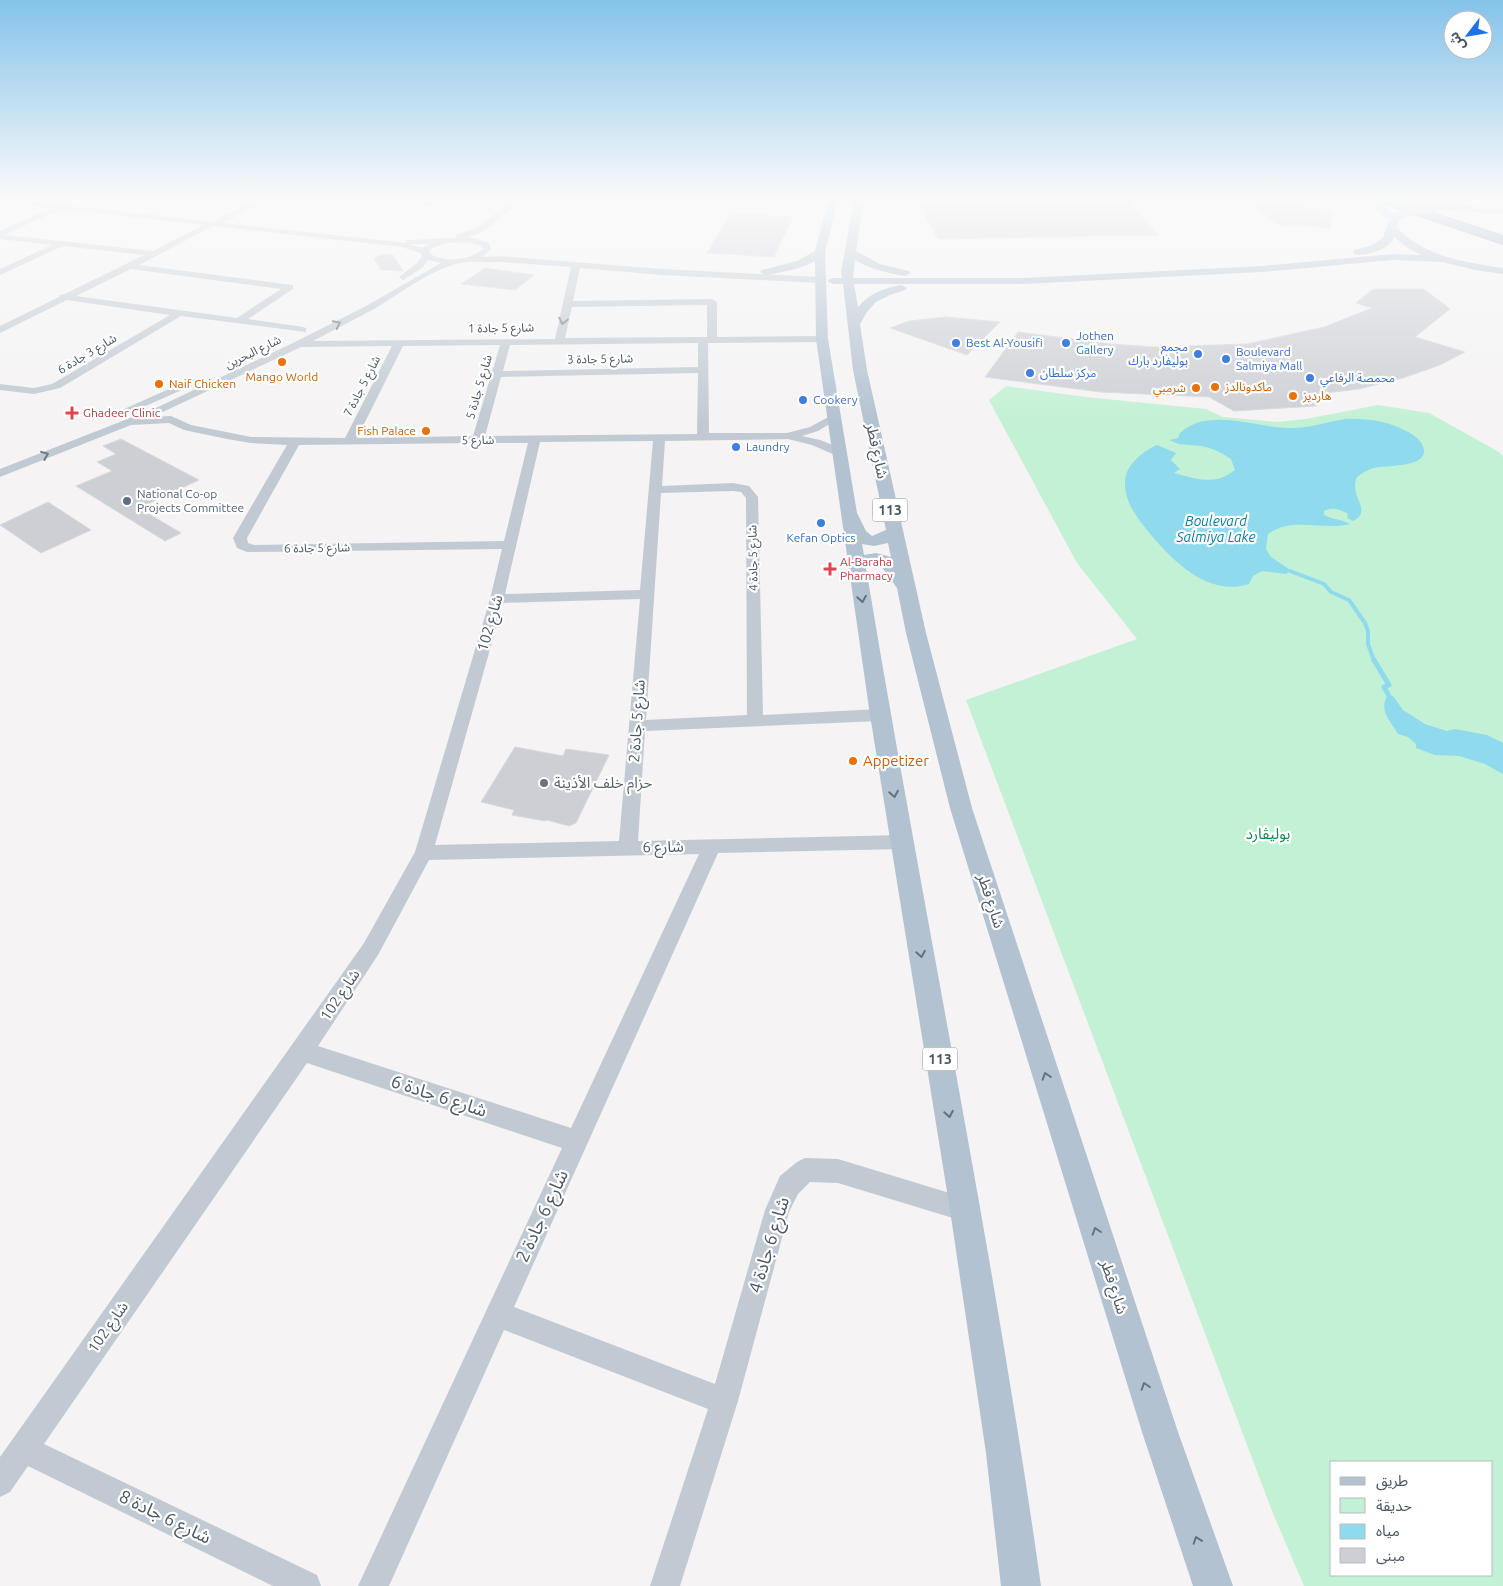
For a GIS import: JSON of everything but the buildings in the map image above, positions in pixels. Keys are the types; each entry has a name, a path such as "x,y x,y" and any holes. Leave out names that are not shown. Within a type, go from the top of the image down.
{"main road":[{"name":"شارع قطر","path":"848,274 860,370 907,592 961,808 1157,1422 1213,1586"},
{"path":"910,274 914,275"},
{"path":"848,278 950,274"},
{"path":"854,324 858,313 865,304 877,296 907,286 937,283 1179,274"},
{"path":"1463,274 1488,282"},
{"path":"820,277 937,283"},
{"name":"113","path":"820,277 822,339 832,418 880,715 966,1210 1004,1453 1021,1586"},
{"path":"824,358 830,370 837,373 851,373 860,370"},
{"path":"829,386 833,383 848,384 869,407"},
{"path":"847,504 860,536 865,539 879,541 887,539 894,531"},
{"path":"857,568 861,562 868,559 886,561 892,566 907,592"}],"street":[{"path":"0,330 113,274"},
{"path":"191,274 290,287 287,291 239,321"},
{"name":"شارع البحرين","path":"285,338 361,300 405,274"},
{"name":"شارع البحرين","path":"0,473 171,405 370,308 427,274"},
{"path":"559,342 574,274"},
{"path":"754,274 820,277"},
{"path":"788,274 820,277"},
{"path":"63,298 303,330"},
{"path":"361,300 370,303 372,306 370,308"},
{"path":"566,304 712,302 703,370 703,437"},
{"name":"شارع 3 جادة 6","path":"0,387 34,391 56,386 180,313"},
{"name":"شارع 5 جادة 1","path":"299,344 822,339"},
{"name":"شارع 5 جادة 5","path":"478,440 506,342"},
{"name":"شارع 5 جادة 7","path":"349,442 399,343"},
{"name":"شارع البحرين","path":"116,415 259,351"},
{"name":"شارع 5 جادة 3","path":"497,374 703,370"},
{"path":"171,405 171,419"},
{"name":"شارع 5","path":"788,436 814,429 832,418"},
{"name":"شارع 5","path":"130,422 171,419 188,428 227,436 251,440 295,442 788,436 816,442 839,452"},
{"path":"72,432 99,422"},
{"name":"شارع 5 جادة 2","path":"628,848 659,438"},
{"name":"شارع 102","path":"0,1482 302,1051 371,949 424,853 497,599 535,439"},
{"name":"شارع 5 جادة 6","path":"295,442 240,538 242,545 252,549 510,545"},
{"name":"شارع 5 جادة 4","path":"655,490 733,488 745,490 752,497 755,720"},
{"path":"497,599 647,594"},
{"path":"637,726 880,715"},
{"name":"شارع 6","path":"424,853 902,842"},
{"name":"شارع 6 جادة 2","path":"373,1586 712,846"},
{"name":"شارع 6 جادة 6","path":"302,1051 577,1141"},
{"name":"شارع 6 جادة 4","path":"665,1586 724,1401 777,1210 789,1185 805,1170 838,1171 966,1210"},
{"path":"497,1314 724,1401"},
{"name":"شارع 6 جادة 8","path":"24,1449 306,1586"}],"green space":[{"name":"بوليڤارد","path":"1006,386 1086,397 1206,409 1223,417 1277,422 1306,419 1378,405 1429,413 1499,452 1503,457 1503,1586 1304,1586 1272,1511 966,700 1137,639 1077,563 989,400"}],"water":[{"name":"Boulevard Salmiya Lake","path":"1345,419 1377,421 1412,434 1420,441 1423,447 1423,456 1419,460 1404,465 1371,469 1357,477 1355,484 1361,508 1359,517 1353,521 1347,518 1348,514 1339,510 1330,509 1324,511 1324,515 1350,524 1340,526 1288,526 1268,534 1266,549 1271,557 1289,569 1287,574 1262,571 1253,576 1249,584 1234,587 1220,586 1206,581 1170,556 1138,518 1127,498 1125,477 1127,471 1135,460 1157,445 1176,453 1171,460 1180,469 1174,473 1198,479 1213,480 1228,475 1235,470 1231,459 1217,451 1201,446 1178,444 1170,440 1178,438 1180,433 1191,425 1204,421 1232,420 1275,427 1295,428"},
{"path":"1388,694 1393,696 1403,710 1425,724 1447,731 1455,729 1487,735 1503,743 1503,774 1485,764 1459,756 1435,755 1416,748 1416,744 1408,737 1398,734 1386,715 1384,705"}],"waterway":[{"path":"1290,571 1324,584 1331,592 1349,600 1365,623 1368,631 1368,644 1374,661"},
{"path":"1374,660 1389,685 1384,687 1388,694"}],"place":[{"name":"Best Al-Yousifi","path":"956,343"},
{"name":"Jothen Gallery","path":"1066,343"},
{"name":"مجمع بوليفارد بارك","path":"1198,354"},
{"name":"Boulevard Salmiya Mall","path":"1226,359"},
{"name":"Mango World","path":"282,362"},
{"name":"مركز سلطان","path":"1030,373"},
{"name":"محمصة الرفاعي","path":"1310,378"},
{"name":"Naif Chicken","path":"159,384"},
{"name":"ماكدونالدز","path":"1215,387"},
{"name":"شرمبي","path":"1196,388"},
{"name":"هارديز","path":"1293,396"},
{"name":"Cookery","path":"803,400"},
{"name":"Ghadeer Clinic","path":"72,413"},
{"name":"Fish Palace","path":"426,431"},
{"name":"Laundry","path":"736,447"},
{"name":"National Co-op Projects Committee","path":"127,501"},
{"name":"Kefan Optics","path":"821,523"},
{"name":"Al-Baraha Pharmacy","path":"830,569"},
{"name":"Appetizer","path":"853,761"},
{"name":"حزام خلف الأذينة","path":"544,783"}]}
